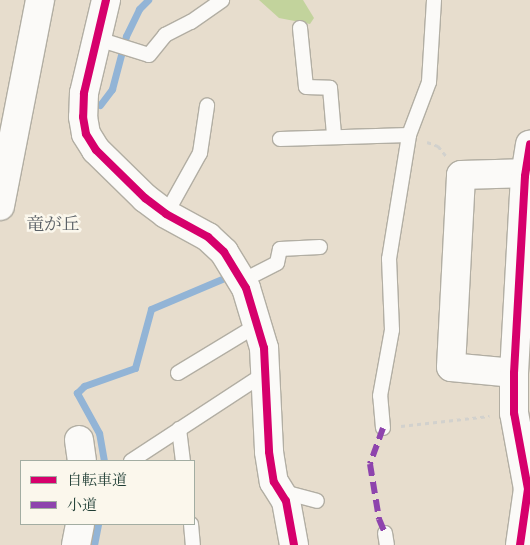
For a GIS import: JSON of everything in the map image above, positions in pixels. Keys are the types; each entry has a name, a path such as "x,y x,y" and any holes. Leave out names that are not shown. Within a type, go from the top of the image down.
{"street":[{"path":"0,206 40,0"},
{"path":"106,0 105,41 84,92 82,117 86,134 128,183 166,214 208,237 224,252 242,281 258,324 267,371 269,452 274,482 286,501 294,545"},
{"path":"520,545 528,489 514,414 514,373 525,300 530,144"},
{"path":"514,373 451,367 461,175 528,174"},
{"path":"76,545 80,525"}],"lane":[{"path":"105,41 149,56 165,35 191,22 222,0"},
{"path":"383,428 380,396 392,330 389,259 409,135 429,82 434,0"},
{"path":"300,28 306,87 330,88 334,135"},
{"path":"166,214 200,153 207,106"},
{"path":"280,139 334,135 409,135"},
{"path":"242,281 277,263 280,249 320,248"},
{"path":"178,373 258,324"},
{"path":"132,460 267,371"},
{"path":"179,430 183,460"},
{"path":"280,491 318,501"},
{"path":"191,525 193,545"}],"path":[{"path":"409,135 438,146 461,175"},
{"path":"383,428 514,414"}],"green space":[{"path":"259,0 303,0 314,18 310,24 279,18"}],"waterway":[{"path":"100,105 112,89 126,36 139,9 148,0"},
{"path":"104,460 99,433 77,393 84,386 135,368 151,309 222,279"},
{"path":"94,545 98,525"}],"marked path":[{"path":"383,428 370,464 379,519 385,533"}],"cycle path":[{"path":"106,0 84,93 83,117 86,134 96,150 145,198 166,214 208,237 224,252 246,288 264,348 269,452 274,482 286,501 294,545"},
{"path":"520,545 528,489 514,413 514,373 525,176 530,144"}],"district":[{"name":"竜が丘","path":"53,226"}]}
